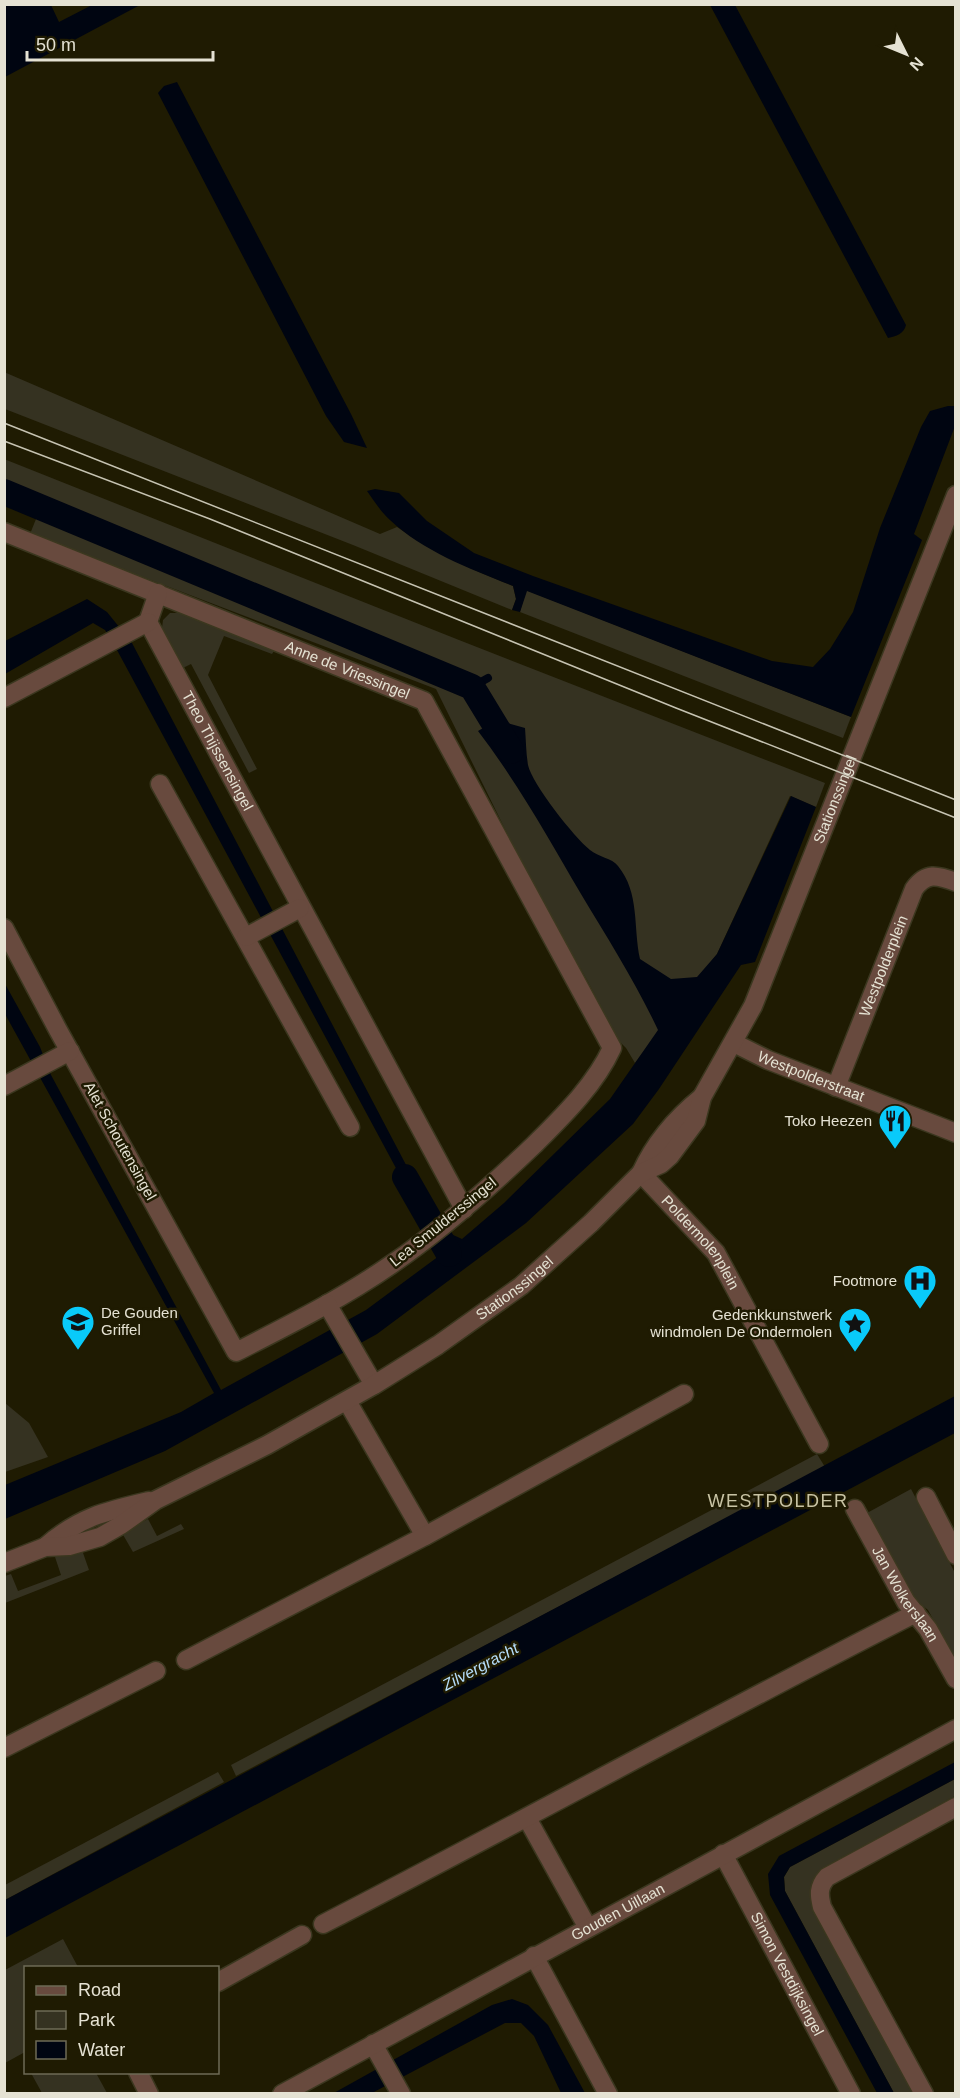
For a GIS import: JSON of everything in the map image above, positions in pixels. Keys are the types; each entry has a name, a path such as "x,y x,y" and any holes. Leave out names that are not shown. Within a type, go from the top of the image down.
{"street":[{"name":"Stationssingel","path":"4,1563 45,1547 69,1546 100,1537 156,1500 267,1445 374,1385 438,1345 521,1286 642,1173 661,1164 670,1156 696,1121 702,1097 753,1006 956,495"},
{"name":"Anne de Vriessingel","path":"4,532 424,701 612,1048"},
{"path":"4,698 148,622 158,593"},
{"name":"Theo Thijssensingel","path":"148,622 464,1209"},
{"path":"160,784 350,1127"},
{"name":"Westpolderplein","path":"836,1087 914,889 921,879 931,876 956,882"},
{"path":"246,938 300,908"},
{"name":"Alet Schoutensingel","path":"4,928 236,1352"},
{"name":"Westpolderstraat","path":"734,1043 768,1060 956,1133"},
{"name":"Lea Smulderssingel","path":"236,1352 327,1304 391,1265 464,1209 555,1123 603,1068 612,1048"},
{"path":"4,1086 70,1051"},
{"name":"Poldermolenplein","path":"642,1173 716,1253 819,1444"},
{"path":"327,1304 374,1385"},
{"path":"186,1660 425,1536 684,1394"},
{"path":"347,1401 425,1536"},
{"path":"927,1497 956,1555"},
{"name":"Jan Wolkerslaan","path":"855,1509 906,1602 928,1629 956,1678"},
{"path":"323,1924 916,1613"},
{"path":"4,1748 156,1671"},
{"name":"Gouden Uillaan","path":"282,2094 956,1729"},
{"path":"924,2094 822,1907 819,1895 820,1884 827,1877 956,1807"},
{"path":"527,1818 588,1928"},
{"name":"Simon Vestdijksingel","path":"723,1854 850,2094"},
{"path":"219,1981 302,1935"},
{"path":"534,1956 608,2094"},
{"path":"373,2044 400,2093"},
{"path":"139,2074 149,2094"}],"green space":[{"path":"4,372 380,534 397,527 439,553 513,586 516,599 512,610 353,545 5,409"},
{"path":"4,459 825,783 816,807 790,796 717,954 635,1063 618,1040 587,980 533,886 436,689 30,534 38,514 5,501"},
{"path":"526,590 851,717 843,738 520,612"},
{"path":"170,613 180,613 274,651 272,654 224,636 208,675 257,769 249,773 191,664 183,668 162,628 163,620"},
{"path":"5,1403 29,1423 48,1457 5,1472"},
{"path":"817,1454 825,1467 236,1776 231,1765"},
{"path":"911,1489 954,1571 955,1659 928,1610 911,1596 867,1513"},
{"path":"148,1519 157,1536 181,1524 184,1529 133,1552 122,1533"},
{"path":"82,1550 89,1570 5,1603 5,1576 11,1574 18,1591 61,1575 55,1557"},
{"path":"218,1772 224,1782 5,1900 5,1885"},
{"path":"955,1779 955,1796 821,1869 814,1881 810,1900 913,2093 894,2093 785,1891 784,1877 790,1867"},
{"path":"63,1939 77,1966 24,1966 24,2053 5,2063 5,1970"},
{"path":"32,2074 97,2074 107,2093 42,2093"}],"water":[{"path":"5,4 51,5 59,22 92,5 140,5 5,77"},
{"path":"710,5 735,5 906,325 899,334 888,338"},
{"path":"177,82 367,448 344,442 326,416 158,93 164,86"},
{"path":"955,406 955,426 914,534 922,540 851,717 527,591 520,612 512,610 516,599 513,586 448,559 418,541 387,517 367,491 375,489 399,493 427,521 474,553 772,661 813,667 830,649 853,612 880,528 921,427 930,411"},
{"path":"87,599 107,612 132,643 425,1201 418,1209 105,630 93,623 5,674 5,641"},
{"path":"497,720 525,728 528,765 545,797 583,843 593,852 612,861 625,876 633,899 640,959 671,979 697,977 717,954 791,796 816,807 755,962 741,965 659,1089 633,1124 526,1223 377,1334 165,1451 5,1519 5,1485 181,1412 214,1393 5,1014 4,982 40,1047 51,1075 221,1390 366,1310 439,1256 436,1246 451,1234 462,1239 504,1203 610,1099 658,1030 631,978 545,832 478,731"},
{"name":"Zilvergracht","path":"955,1396 955,1433 5,1938 5,1900"},
{"path":"955,1762 955,1779 790,1867 784,1877 785,1891 894,2093 877,2093 770,1895 768,1874 779,1856"},
{"path":"512,1999 528,2005 548,2025 585,2093 561,2093 534,2036 521,2023 505,2023 372,2093 332,2094 492,2005"}],"waterway":[{"path":"4,492 472,687 511,751"},
{"path":"472,687 488,678"},
{"path":"405,1177 449,1254"}],"tram line":[{"path":"4,423 956,800"},
{"path":"4,441 210,519 676,708 956,818"}],"place":[{"name":"Toko Heezen","path":"895,1150"},
{"name":"Footmore","path":"920,1310"},
{"name":"De Gouden Griffel","path":"78,1351"},
{"name":"Gedenkkunstwerk windmolen De Ondermolen","path":"855,1353"}],"district":[{"name":"WESTPOLDER","path":"778,1501"}]}
